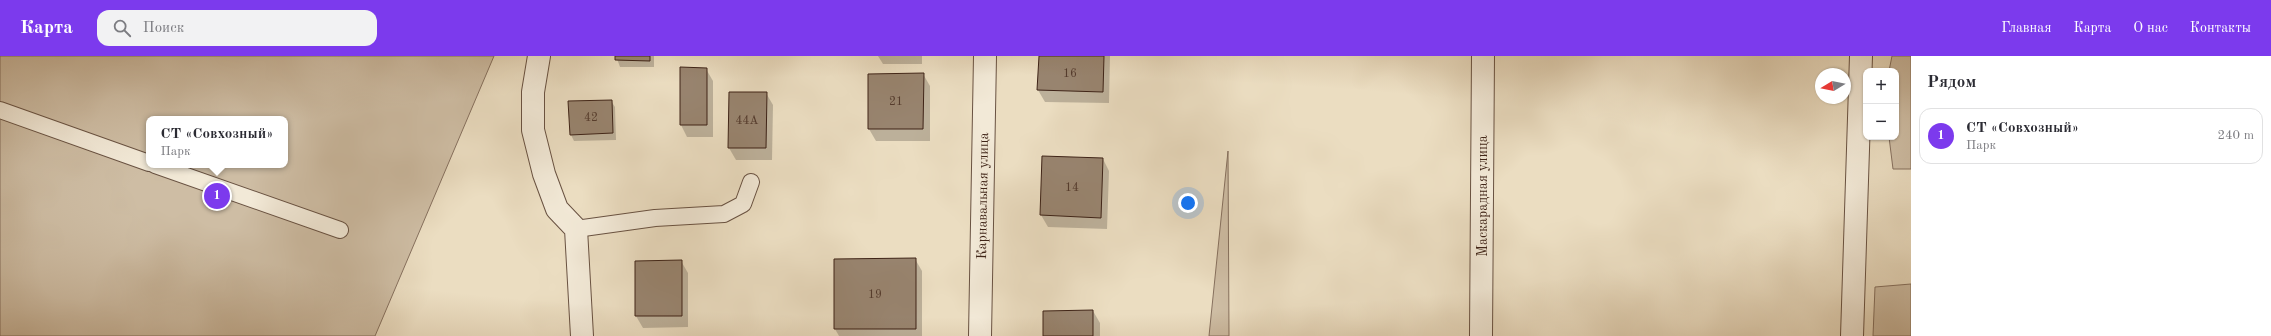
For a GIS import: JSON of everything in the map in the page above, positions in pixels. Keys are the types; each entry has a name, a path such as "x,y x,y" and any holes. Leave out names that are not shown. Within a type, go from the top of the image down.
{"street":[{"path":"539,56 533,92 533,130 544,174 557,209 576,229 582,336"},
{"name":"Карнавальная улица","path":"980,336 985,56"},
{"name":"Маскарадная улица","path":"1481,336 1483,56"},
{"path":"1852,336 1861,56"}],"lane":[{"path":"0,110 146,162"},
{"path":"164,168 340,230"},
{"path":"576,229 655,218 724,214 743,204 751,182"}],"shaded area":[{"path":"0,56 494,56 375,336 0,336"},
{"path":"1892,56 1911,56 1911,169 1893,169 1889,140 1899,140 1899,68 1890,68"},
{"path":"1228,151 1229,336 1209,336"},
{"path":"1911,284 1911,336 1873,336 1875,287"}],"building":[{"path":"615,56 650,56 650,61 615,60"},
{"path":"1039,56 1104,56 1103,92 1037,90"},
{"path":"680,67 707,68 707,125 680,125"},
{"path":"924,73 923,129 868,129 868,74"},
{"path":"729,92 767,92 766,148 728,148"},
{"path":"612,100 613,133 570,135 568,101"},
{"path":"1042,156 1103,158 1101,218 1040,215"},
{"path":"916,258 916,329 834,329 834,259"},
{"path":"682,260 682,316 635,316 635,261"},
{"path":"1093,310 1093,336 1043,336 1043,311"}],"place":[{"name":"СТ «Совхозный»","path":"217,196"}]}
